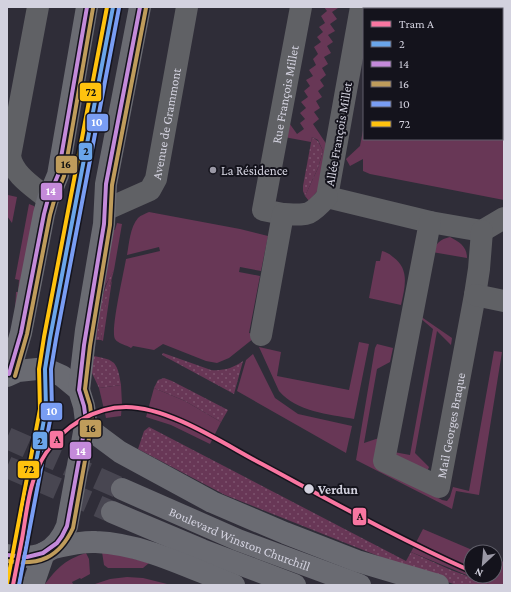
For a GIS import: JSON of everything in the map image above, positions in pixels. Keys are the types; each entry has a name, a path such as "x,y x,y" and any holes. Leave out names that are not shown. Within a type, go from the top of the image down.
{"main road":[{"path":"8,375 21,333 48,199 58,175 87,7"},
{"path":"33,585 49,551 63,536 67,526 85,426 84,406 79,390 86,330 106,210 106,184 140,7"},
{"path":"8,375 28,370 45,369 62,376 79,390"},
{"path":"85,426 120,452 212,502 357,561 438,585"},
{"name":"Boulevard Winston Churchill","path":"122,489 238,540 360,585"},
{"name":"Boulevard Winston Churchill","path":"112,512 202,550 295,585"},
{"path":"7,555 24,557 76,543 95,542 126,546 160,556 234,585"}],"street":[{"path":"38,7 10,156 11,163 21,176 48,199"},
{"name":"Avenue de Grammont","path":"106,210 150,190 156,179 187,7"},
{"name":"Rue François Millet","path":"301,7 263,210 283,214 301,215 311,213 327,198"},
{"name":"Allée François Millet","path":"361,7 327,198 430,222 482,231"},
{"path":"261,335 283,214"},
{"path":"482,231 504,218"},
{"name":"Mail Georges Braque","path":"430,222 384,460 439,486 475,295 482,231"},
{"path":"475,295 504,301"}],"shaded area":[{"path":"324,7 338,8 332,12 337,19 330,24 335,31 328,35 333,42 327,46 331,53 324,57 328,64 322,68 326,75 320,80 324,86 318,91 322,97 316,101 320,108 314,112 319,119 313,124 327,145 319,189 309,201 305,196 318,168 323,151 318,140 312,137 311,142 284,137 287,120 297,134 304,129 300,123 305,119 300,113 306,108 301,102 308,97 304,91 310,86 306,80 313,76 309,70 316,65 313,59 318,54 314,47 321,42 317,37 323,32 319,27 325,23 321,16 327,11"},
{"path":"471,7 476,8 385,8"},
{"path":"504,13 504,200 370,174 363,171 363,159 350,166 346,159 360,146 363,130 363,140 503,140"},
{"path":"312,137 318,141 323,151 318,168 305,196 303,186"},
{"path":"7,190 8,195 17,197 12,223 7,216"},
{"path":"29,204 34,206 37,210 15,311 16,292 18,292 19,280 15,279"},
{"path":"149,212 240,229 268,236 261,271 240,267 239,272 260,276 249,333 258,335 229,358 217,363 206,361 163,344 154,350 133,346 131,348 115,339 114,325 126,259 160,251 159,247 127,255 130,236 135,222 139,217"},
{"path":"117,223 122,224 114,270 103,292 97,340 92,339 112,229 115,230"},
{"path":"450,237 464,247 467,258 432,252 439,242"},
{"path":"382,251 389,254 402,267 405,285 401,305 369,298 376,261 380,261"},
{"path":"114,270 106,301 101,340 97,340 103,295 109,278"},
{"path":"112,280 103,341 101,340 104,310"},
{"path":"420,316 452,338 451,345 437,331 415,453 429,467 426,474 404,466 394,452 410,455 433,329 419,317"},
{"path":"359,342 369,344 354,419 304,408 286,398 279,391 259,347 281,352 277,376 349,390"},
{"path":"377,344 393,348 390,362 377,369 364,443 382,437 381,467 442,500 447,501 453,487 469,491 494,351 502,352 479,495 456,491 452,509 356,460 375,348"},
{"path":"163,353 211,370 220,370 236,366 243,361 234,394 162,355"},
{"path":"253,354 275,398 298,414 352,426 346,453 237,391 246,360"},
{"path":"89,355 104,358 113,362 118,370 121,385 99,388 91,371"},
{"path":"164,378 228,410 221,422 185,401 154,388 158,380"},
{"path":"121,385 121,416 106,418 99,388"},
{"path":"154,388 185,401 221,422 210,444 171,425 146,417"},
{"path":"149,427 406,561 411,552 463,574 463,584 492,585 457,585 431,577 225,495 138,449 144,431"},
{"path":"423,529 463,546 463,574 411,552"},
{"path":"102,552 110,552 149,563 143,568 108,568 104,565"},
{"path":"86,553 89,559 90,574 72,582 73,584 71,585 45,584 63,564"},
{"path":"504,562 504,585 489,584 503,584"},
{"path":"127,577 143,578 167,584 92,585 110,579"}],"tunnel":[{"path":"7,438 122,489"},
{"path":"7,467 112,512"}],"tram line":[{"name":"A","path":"13,585 32,484 40,463 46,453 61,435 80,420 102,411 126,407 160,413 196,428 365,519 463,567"}],"transit line":[{"name":"14","path":"9,374 21,333 44,214 48,199 58,175 87,7"},
{"name":"72","path":"7,584 40,409 39,369 44,337 107,7"},
{"name":"2","path":"13,585 46,409 45,369 50,338 113,7"},
{"name":"14","path":"7,555 27,557 43,553 57,543 67,526 86,421 84,406 79,390 84,345 104,224 106,184 140,7"},
{"name":"16","path":"15,376 27,334 50,215 64,176 93,8"},
{"name":"10","path":"19,585 52,410 51,369 56,339 119,8"},
{"name":"16","path":"7,561 29,562 47,558 61,547 73,528 92,421 90,405 85,389 90,346 110,225 112,185 146,8"}],"place":[{"name":"La Résidence","path":"213,170"},
{"name":"Verdun","path":"309,489"}]}
